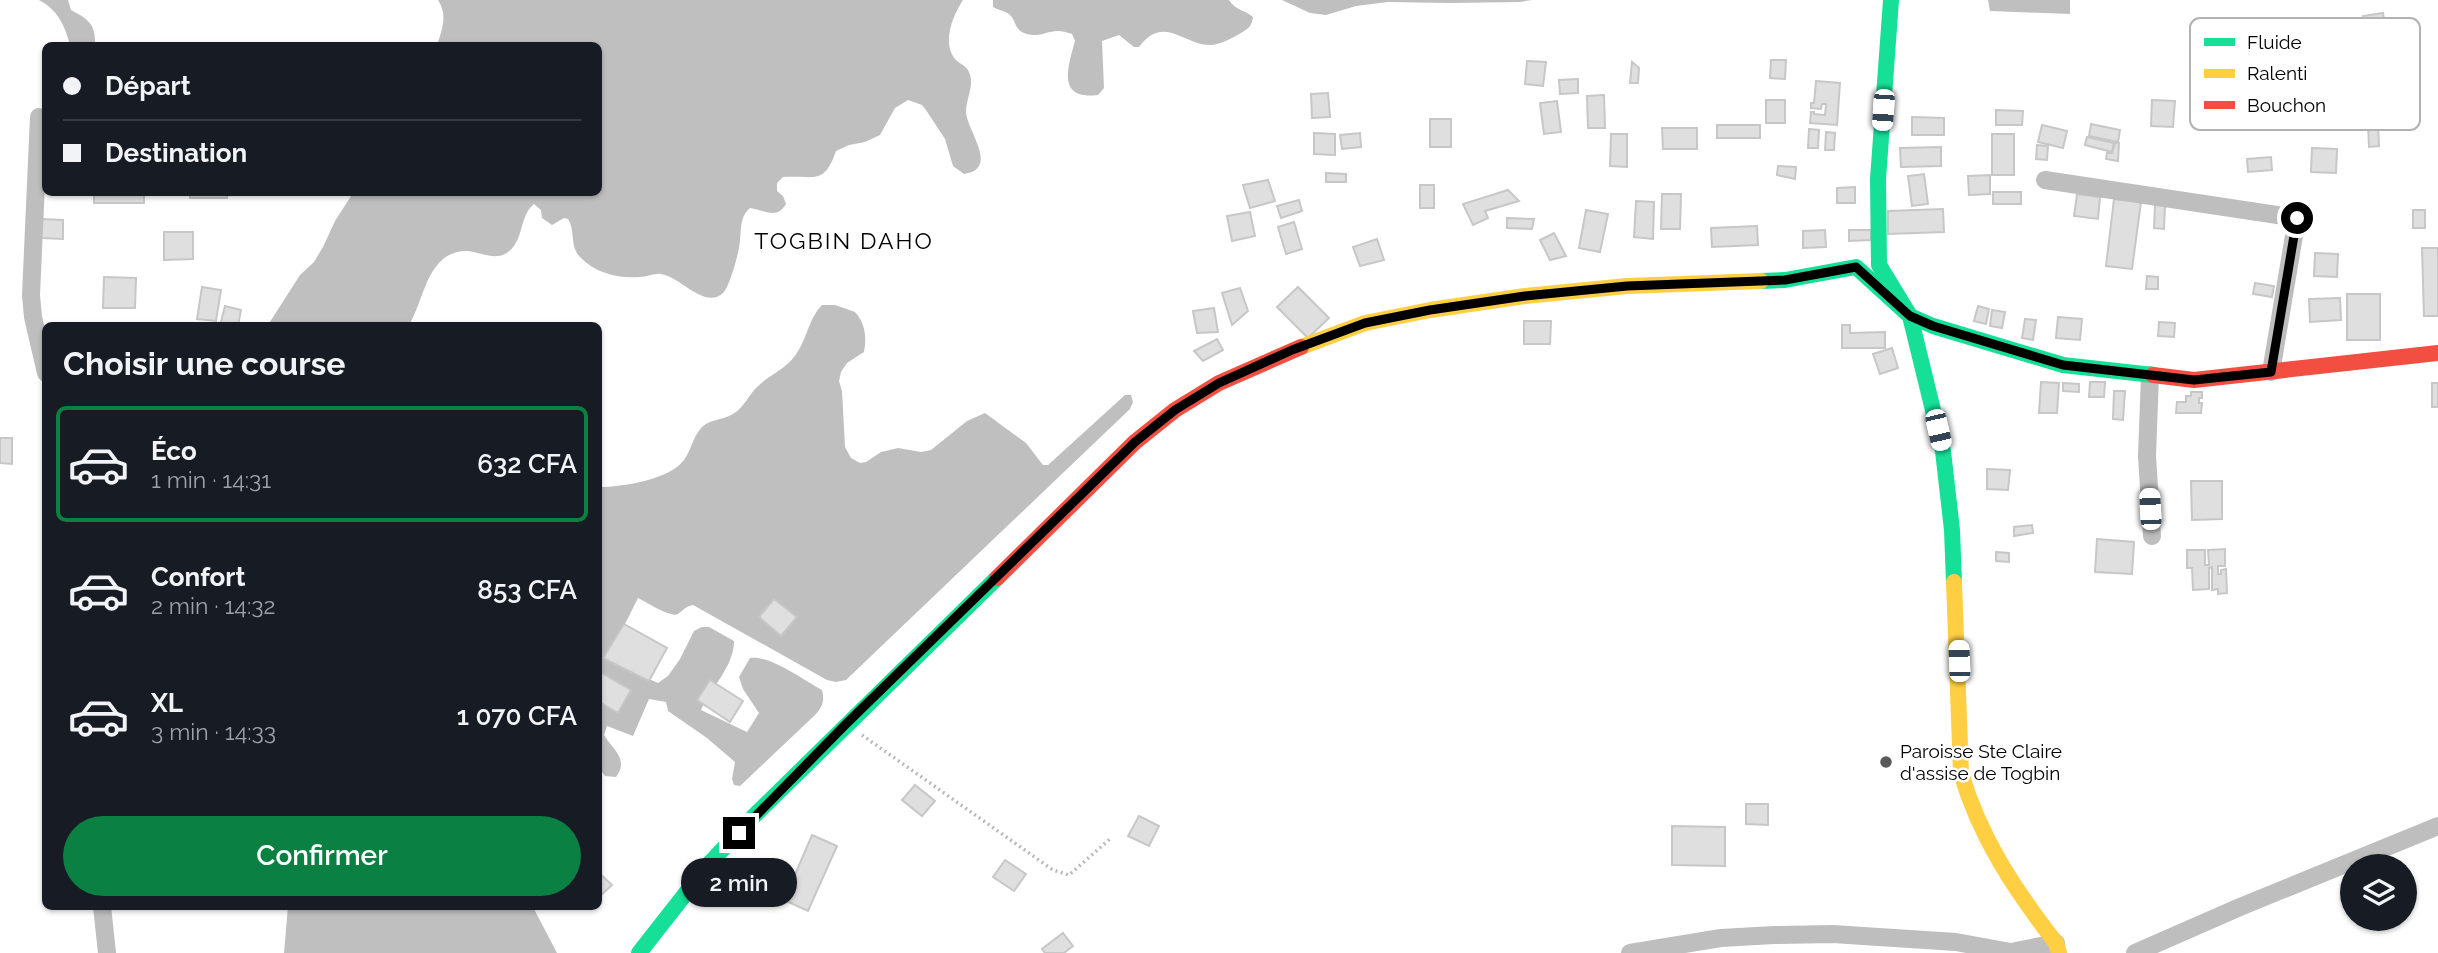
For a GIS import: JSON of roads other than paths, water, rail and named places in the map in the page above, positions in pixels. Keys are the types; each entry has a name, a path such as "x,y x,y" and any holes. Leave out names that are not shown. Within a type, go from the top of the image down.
{"street":[{"path":"1630,953 1721,938 1833,934 1956,942 2011,953 2058,948 2005,875 1969,804 1962,773 1958,637 1948,486 1943,451 1910,316 1879,265 1878,180 1891,0"},
{"path":"38,117 31,295 42,356"},
{"path":"2045,180 2297,218 2271,372"},
{"path":"639,953 708,865 846,724 1135,442 1175,410 1219,383 1292,350 1365,323 1511,298 1627,286 1785,280 1856,267 1910,316 1933,326 2063,365 2194,380 2438,353"},
{"path":"2150,375 2147,456 2152,536"},
{"path":"2134,953 2253,901 2438,826"},
{"path":"102,910 107,953"}],"place":[{"name":"Paroisse Ste Claire d'assise de Togbin","path":"1886,762"}],"district":[{"name":"TOGBIN DAHO","path":"844,241"}]}
